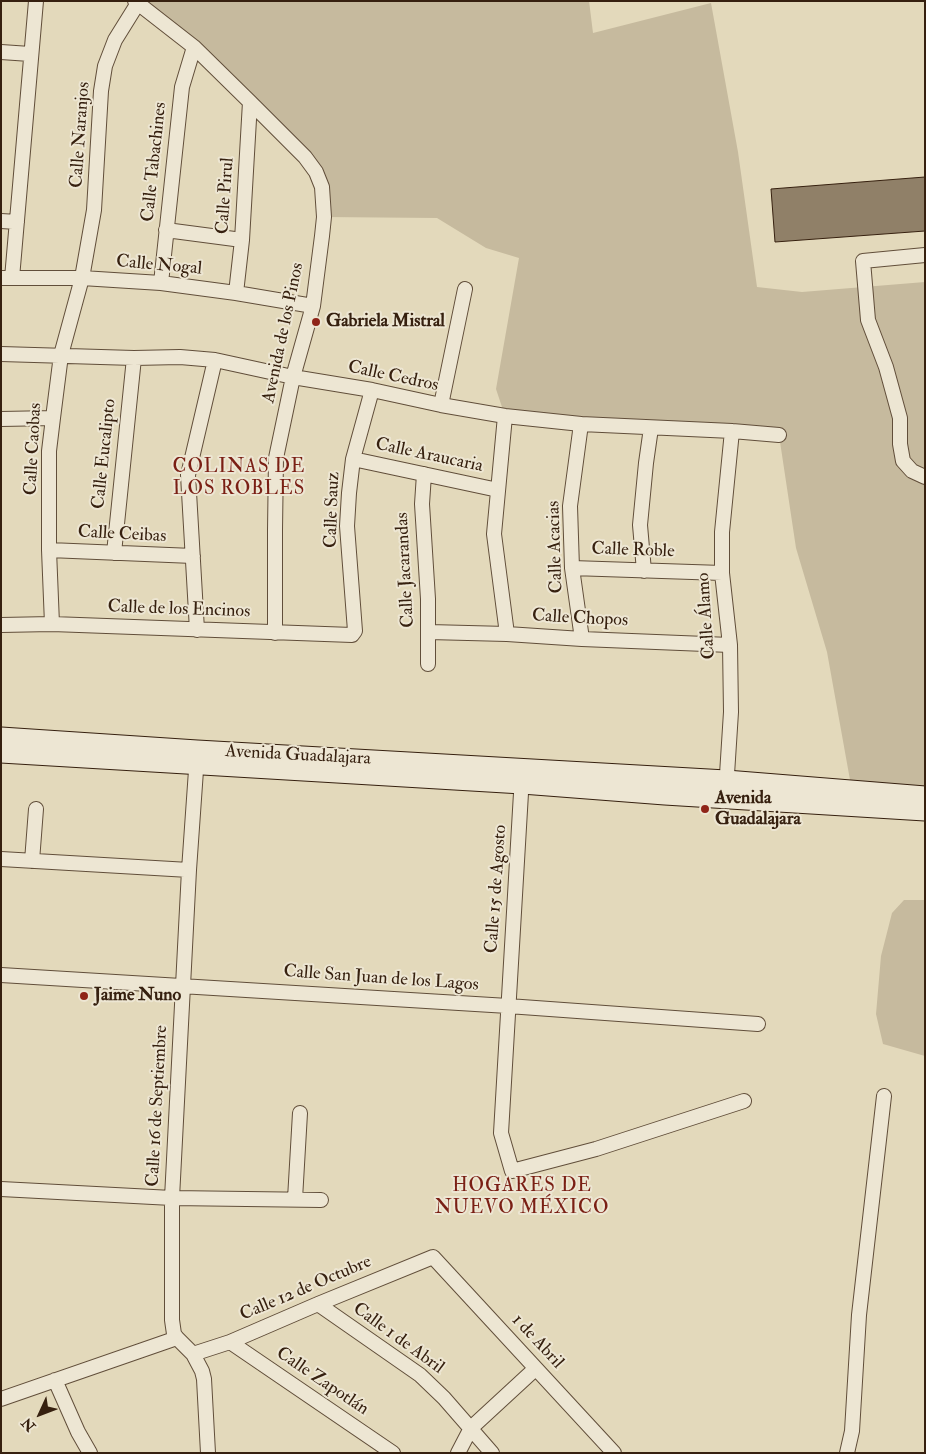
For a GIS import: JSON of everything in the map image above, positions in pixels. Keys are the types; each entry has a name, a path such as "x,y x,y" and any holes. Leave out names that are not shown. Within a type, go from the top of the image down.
{"street":[{"path":"7,278 17,222 36,1"},
{"name":"Avenida de los Pinos","path":"137,2 194,47 305,157 319,178 324,201 324,217 313,306 293,377 275,470 275,633"},
{"name":"Calle Naranjos","path":"82,278 94,210 101,90 105,66 115,40 137,2"},
{"name":"Calle Tabachines","path":"161,283 182,87 194,47"},
{"path":"1,52 30,54"},
{"name":"Calle Pirul","path":"236,293 242,240 250,102"},
{"path":"1,221 17,222"},
{"name":"Calle Nogal","path":"166,230 242,240"},
{"path":"925,254 863,261 868,320 886,367 900,418 900,444 903,461 912,471 925,477"},
{"name":"Calle Nogal","path":"7,278 82,278 161,283 313,306"},
{"name":"Calle Caobas","path":"52,624 49,550 49,451 61,355 82,278"},
{"path":"440,406 465,290"},
{"name":"Calle Cedros","path":"1,354 134,358 180,357 215,360 293,377 372,390 440,406 505,416 581,424 779,434"},
{"name":"Calle Eucalipto","path":"114,553 134,358"},
{"path":"197,630 188,475 215,360"},
{"name":"Calle Sauz","path":"354,633 347,526 353,459 372,390"},
{"path":"505,416 494,534 507,634"},
{"path":"1,419 52,418"},
{"name":"Calle Acacias","path":"581,424 570,506 572,568 582,639"},
{"path":"644,571 640,524 651,428"},
{"name":"Calle Álamo","path":"726,789 731,712 730,645 722,573 723,513 732,431"},
{"name":"Calle Araucaria","path":"353,459 498,490"},
{"name":"Calle Jacarandas","path":"424,474 422,504 428,599 428,664"},
{"name":"Calle Ceibas","path":"49,550 194,556"},
{"name":"Calle Roble","path":"572,568 722,573"},
{"name":"Calle de los Encinos","path":"1,625 52,624 275,633 354,633"},
{"name":"Calle Chopos","path":"428,632 730,645"},
{"name":"Avenida Guadalajara","path":"1,737 197,757"},
{"name":"Avenida Guadalajara","path":"1,753 197,757 726,789 925,796"},
{"name":"Calle 16 de Septiembre","path":"177,1338 172,1327 172,1198 182,986 197,757"},
{"name":"Calle 15 de Agosto","path":"522,776 500,1133 512,1171 596,1148 744,1101"},
{"name":"Avenida Guadalajara","path":"726,789 925,811"},
{"path":"32,861 36,809"},
{"path":"1,859 189,870"},
{"name":"Calle San Juan de los Lagos","path":"1,975 508,1006 758,1024"},
{"path":"847,1453 852,1431 859,1315 884,1096"},
{"path":"295,1199 300,1113"},
{"path":"1,1189 172,1198 321,1200"},
{"name":"Calle 12 de Octubre","path":"193,1354 230,1342 432,1257"},
{"name":"1 de Abril","path":"432,1257 614,1453"},
{"name":"Calle 1 de Abril","path":"318,1304 433,1386 492,1453"},
{"path":"1,1399 177,1338 193,1354 200,1366 204,1379 208,1453"},
{"name":"Calle Zapotlán","path":"230,1342 393,1453"},
{"path":"458,1453 471,1428 535,1369"},
{"path":"54,1380 90,1453"}],"shaded area":[{"path":"135,1 589,1 593,33 711,3 738,152 757,287 802,292 925,282 925,796 852,791 827,652 796,548 779,435 505,416 496,389 519,258 486,248 437,218 324,217 316,172"},
{"path":"904,900 925,900 925,1056 883,1044 876,1014 881,956 892,913"}],"building":[{"path":"925,177 925,231 775,242 771,189"}],"place":[{"name":"Gabriela Mistral","path":"316,322"},
{"name":"Avenida Guadalajara","path":"705,809"},
{"name":"Jaime Nuno","path":"84,996"}],"district":[{"name":"COLINAS DE LOS ROBLES","path":"239,479"},
{"name":"HOGARES DE NUEVO MÉXICO","path":"522,1198"}]}
